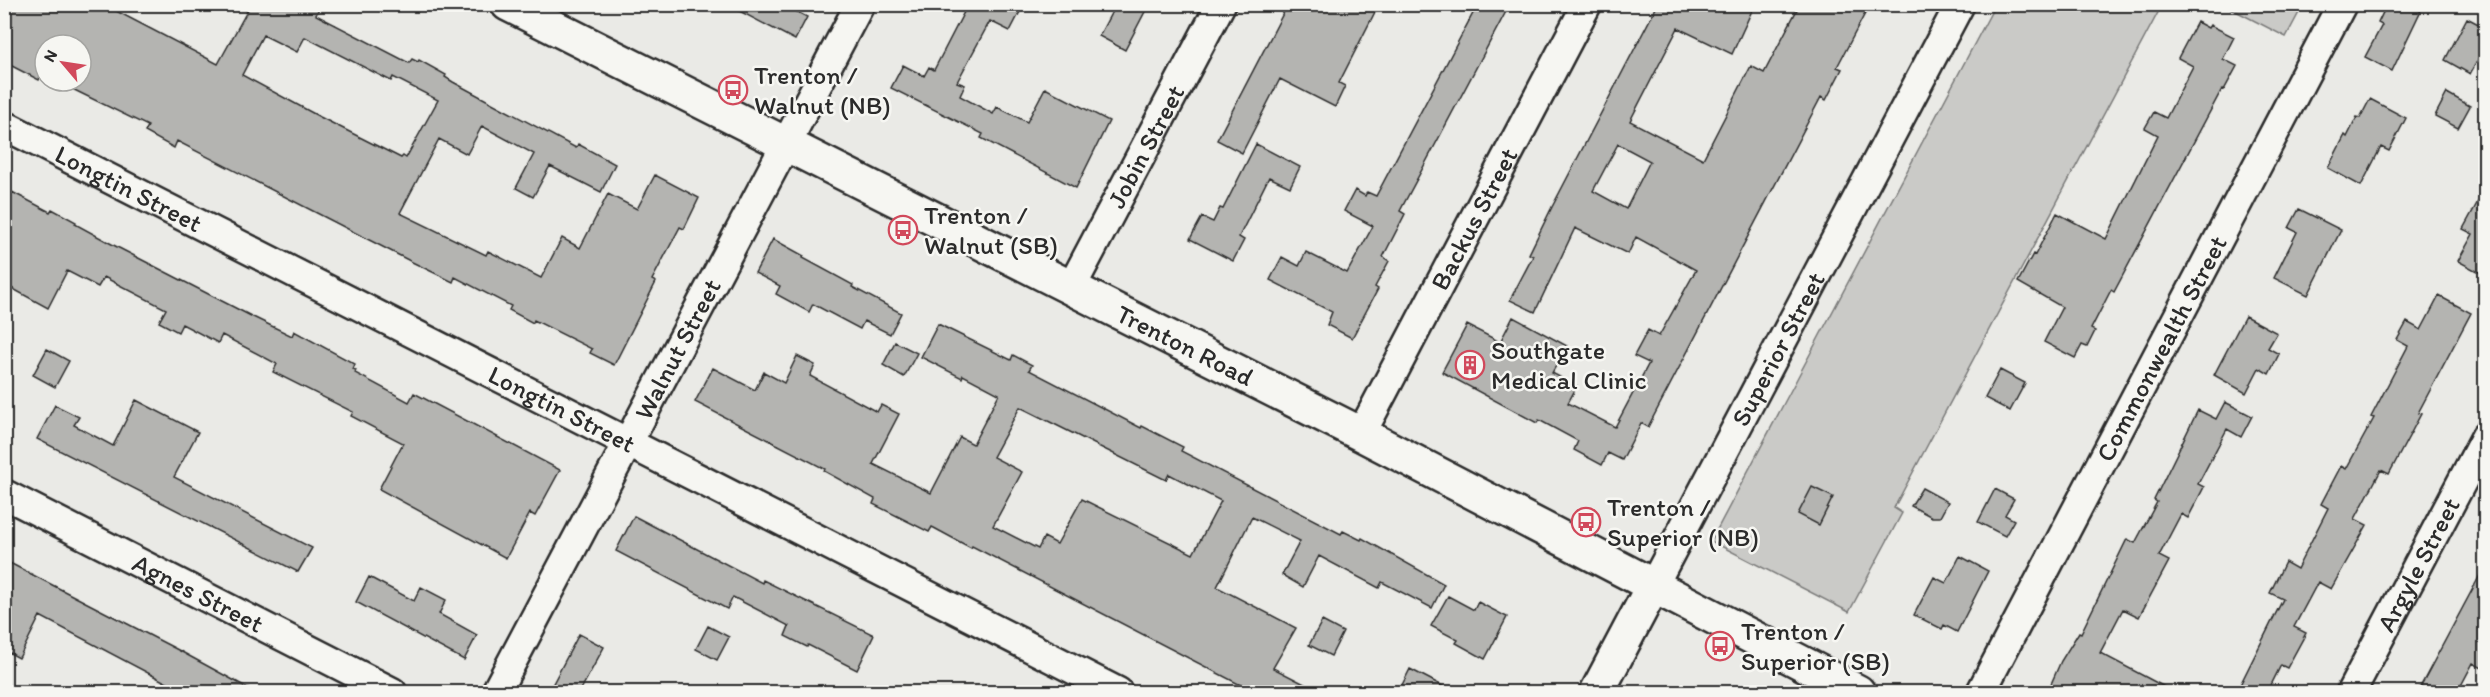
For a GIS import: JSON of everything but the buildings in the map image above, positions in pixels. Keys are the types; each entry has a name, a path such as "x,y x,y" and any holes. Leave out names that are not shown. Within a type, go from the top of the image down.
{"street":[{"name":"Trenton Road","path":"508,4 1361,434 1858,693"},
{"name":"Walnut Street","path":"496,693 860,4"},
{"name":"Jobin Street","path":"1071,288 1221,4"},
{"name":"Backus Street","path":"1361,434 1587,4"},
{"name":"Superior Street","path":"1597,693 1960,4"},
{"name":"Commonwealth Street","path":"1982,693 2342,4"},
{"name":"Longtin Street","path":"4,125 1118,693"},
{"name":"Argyle Street","path":"2351,693 2486,436"},
{"name":"Agnes Street","path":"4,494 392,693"}],"shaded area":[{"path":"1995,5 2162,5 1894,508 1902,513 1849,612 1711,541"},
{"path":"2224,5 2303,5 2286,37"}],"place":[{"name":"Trenton / Walnut (NB)","path":"733,90"},
{"name":"Trenton / Walnut (SB)","path":"903,230"},
{"name":"Southgate Medical Clinic","path":"1470,365"},
{"name":"Trenton / Superior (NB)","path":"1586,522"},
{"name":"Trenton / Superior (SB)","path":"1720,646"}]}
